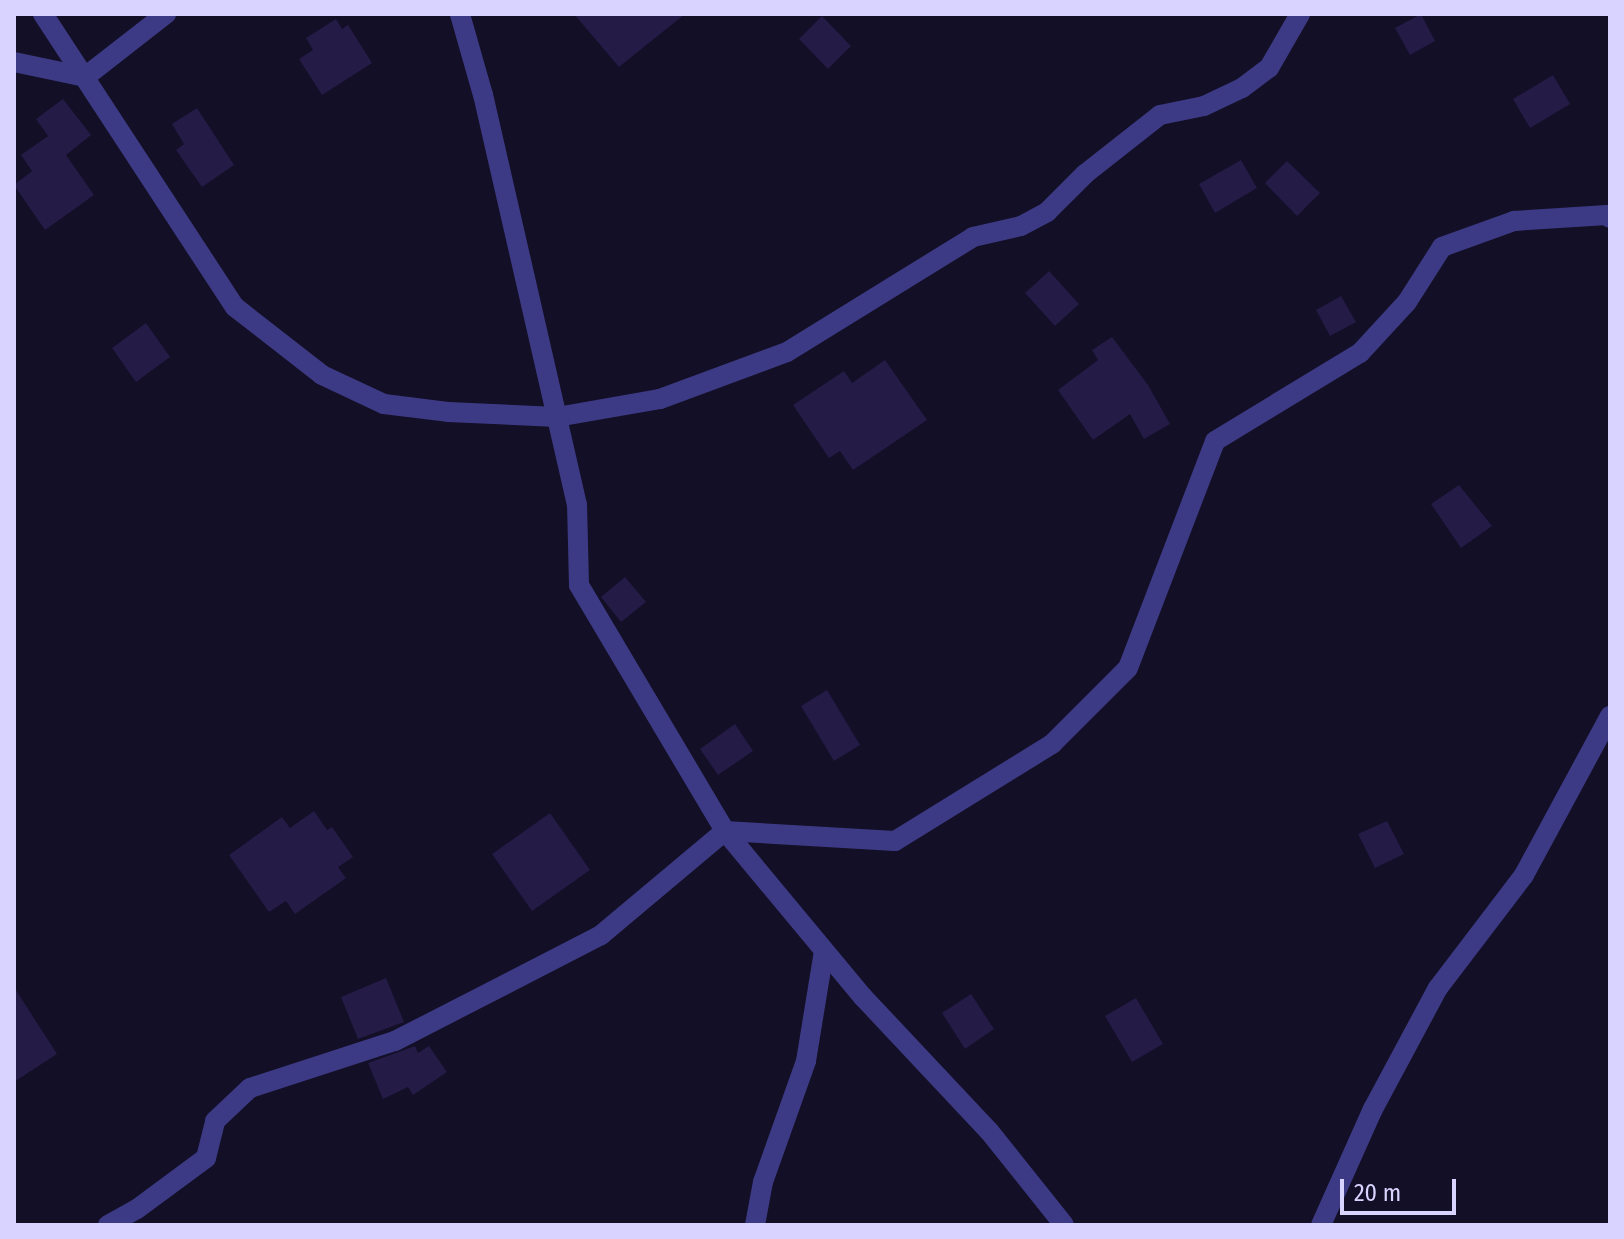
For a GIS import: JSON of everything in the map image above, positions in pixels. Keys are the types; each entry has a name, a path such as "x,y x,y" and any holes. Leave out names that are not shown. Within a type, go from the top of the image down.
{"street":[{"path":"43,14 235,307 322,375 384,404 448,412 557,417 660,399 787,352 973,237 1021,226 1047,212 1085,174 1160,115 1204,106 1242,88 1269,68 1300,14"},
{"path":"14,62 85,77 166,14"},
{"path":"460,14 483,95 577,505 579,585 725,831 824,951 989,1131 1064,1225"},
{"path":"108,1225 137,1209 206,1158 215,1121 250,1088 395,1041 601,935 725,831 895,841 1052,744 1128,668 1215,441 1360,353 1407,302 1442,247 1514,221 1607,215 1610,218"},
{"path":"1321,1225 1373,1109 1438,988 1524,875 1610,716"},
{"path":"755,1225 763,1182 806,1061 824,951"}],"building":[{"path":"574,14 685,14 619,67"},
{"path":"1421,14 1435,41 1410,55 1395,28"},
{"path":"822,16 851,46 828,69 799,39"},
{"path":"336,19 342,29 348,25 372,63 322,95 299,59 313,50 306,38"},
{"path":"1553,75 1570,104 1530,128 1513,99"},
{"path":"63,99 91,135 66,155 94,195 45,230 14,185 32,171 21,155 48,136 36,119"},
{"path":"197,108 234,165 202,187 176,150 184,144 172,124"},
{"path":"1241,160 1257,188 1215,213 1199,184"},
{"path":"1287,161 1320,193 1297,216 1265,183"},
{"path":"1049,271 1079,304 1055,326 1025,293"},
{"path":"1341,296 1356,322 1330,336 1316,310"},
{"path":"146,323 170,357 136,382 112,348"},
{"path":"1112,337 1148,385 1170,424 1144,439 1130,414 1093,440 1058,390 1098,360 1092,350"},
{"path":"885,360 927,420 853,470 840,451 829,458 793,405 844,371 852,383"},
{"path":"1459,485 1492,526 1461,548 1431,504"},
{"path":"625,577 646,602 621,622 601,597"},
{"path":"827,690 860,745 834,761 801,706"},
{"path":"735,724 753,751 718,775 700,749"},
{"path":"314,811 327,830 332,827 353,857 338,867 346,878 295,914 286,901 269,912 229,855 282,817 290,828"},
{"path":"550,813 590,870 532,911 492,854"},
{"path":"1387,821 1404,854 1375,868 1358,834"},
{"path":"386,978 404,1022 358,1039 341,997"},
{"path":"14,987 57,1054 14,1082"},
{"path":"971,994 994,1029 965,1049 942,1013"},
{"path":"1136,998 1163,1044 1132,1062 1105,1016"},
{"path":"415,1046 418,1053 429,1046 447,1072 413,1095 408,1087 383,1099 368,1063"}]}
